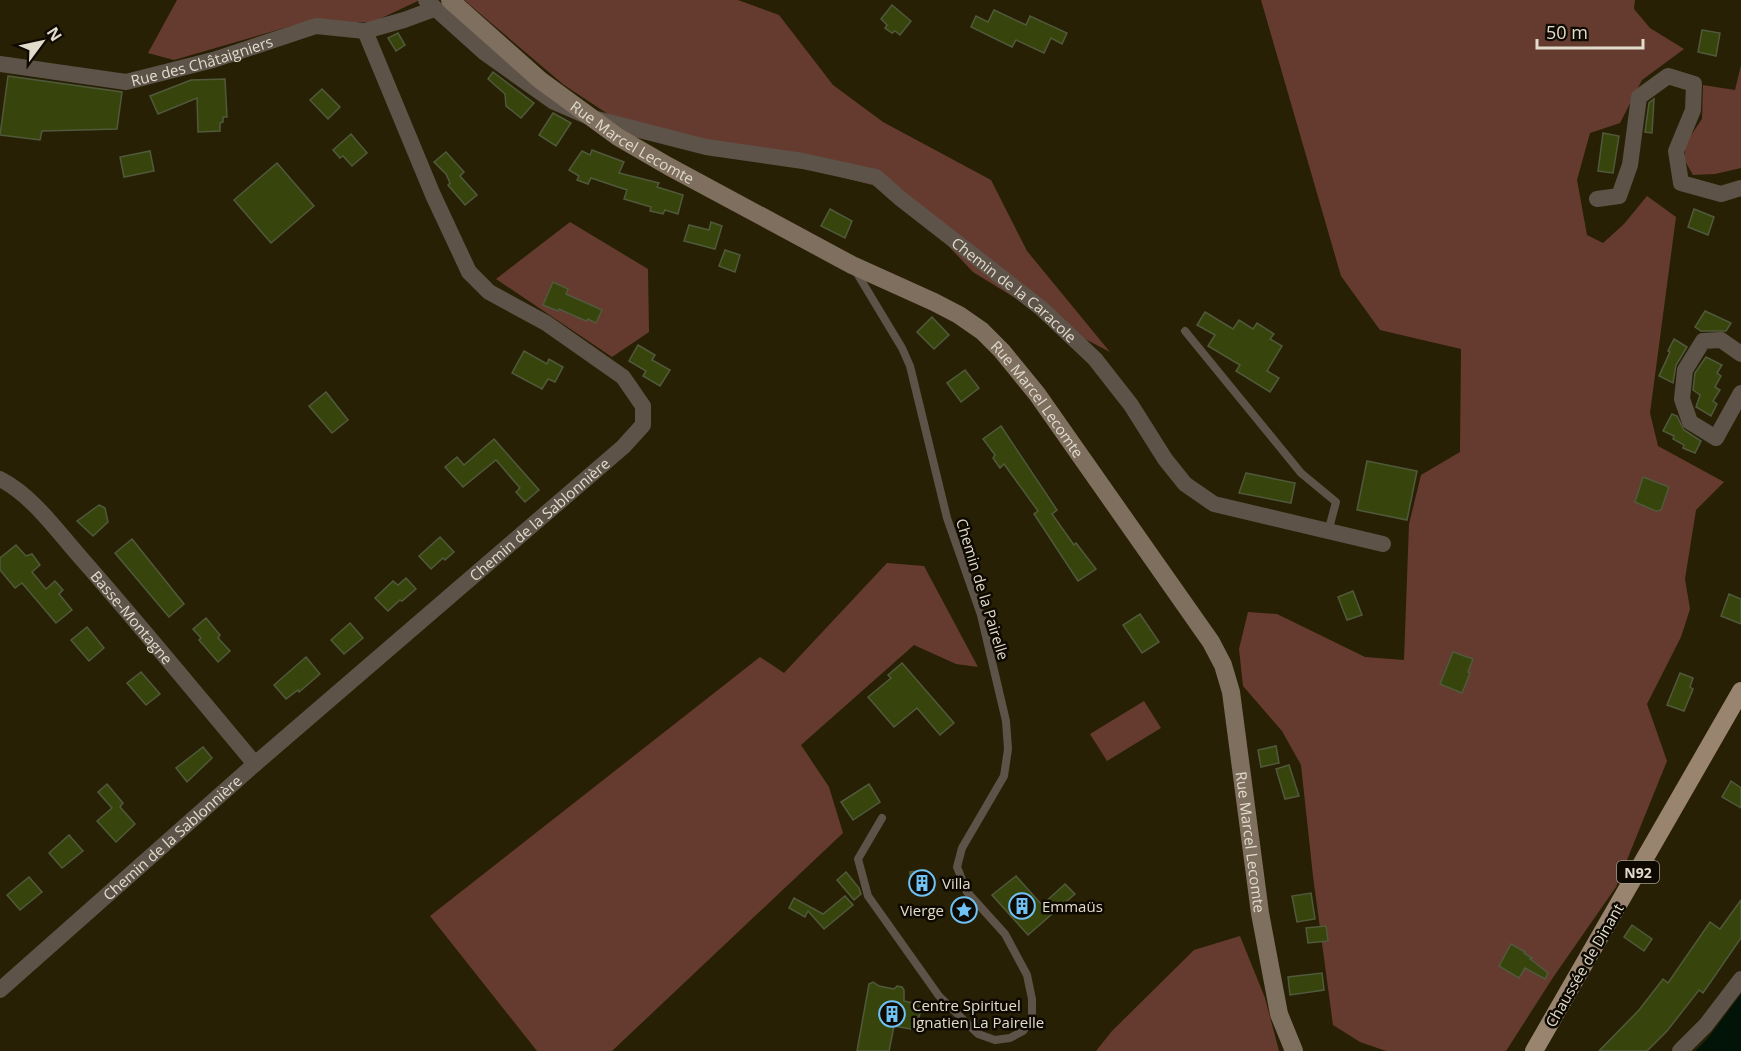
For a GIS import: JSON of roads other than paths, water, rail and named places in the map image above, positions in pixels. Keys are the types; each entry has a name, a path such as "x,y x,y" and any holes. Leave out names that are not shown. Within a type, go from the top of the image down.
{"main road":[{"name":"Chaussée de Dinant","path":"1534,1051 1741,692"}],"street":[{"name":"Rue Marcel Lecomte","path":"450,0 540,80 618,137 852,265 908,289 959,315 982,331 1002,351 1037,394 1211,642 1223,665 1231,692 1239,743 1260,913 1279,1014 1294,1051"},
{"name":"Chemin de la Caracole","path":"430,4 485,53 554,102 589,117 706,147 803,161 876,177 1041,308 1095,359 1131,405 1165,459 1185,484 1214,504 1383,544"},
{"path":"365,31 404,20 430,4"},
{"name":"Rue des Châtaigniers","path":"0,64 126,82 213,60 316,26 365,31"},
{"name":"Chemin de la Sablonnière","path":"0,990 255,764 623,447 643,425 643,406 623,377 546,323 489,292 470,272 433,195 365,31"},
{"path":"1597,199 1619,196 1630,165 1639,97 1668,76 1694,84 1693,110 1676,151 1681,183 1721,194 1741,188"},
{"path":"1741,354 1721,340 1703,341 1685,370 1682,399 1690,422 1716,438 1741,393"},
{"name":"Basse-Montagne","path":"0,479 12,485 33,504 123,605 255,764"},
{"path":"1680,1051 1706,1026 1741,979"}],"lane":[{"name":"Chemin de la Pairelle","path":"852,265 897,338 910,366 947,518 981,615 1006,721 1008,748 1004,776 962,848 957,867 967,892 1005,934 1027,975 1032,1017 1023,1030 1011,1038 995,1040 978,1034 939,996 868,896 858,859 882,818"},
{"path":"1185,331 1301,474 1336,502 1328,532"}],"place":[{"name":"Villa","path":"922,883"},
{"name":"Emmaüs","path":"1022,906"},
{"name":"Vierge","path":"964,910"},
{"name":"Centre Spirituel Ignatien La Pairelle","path":"892,1014"}]}
